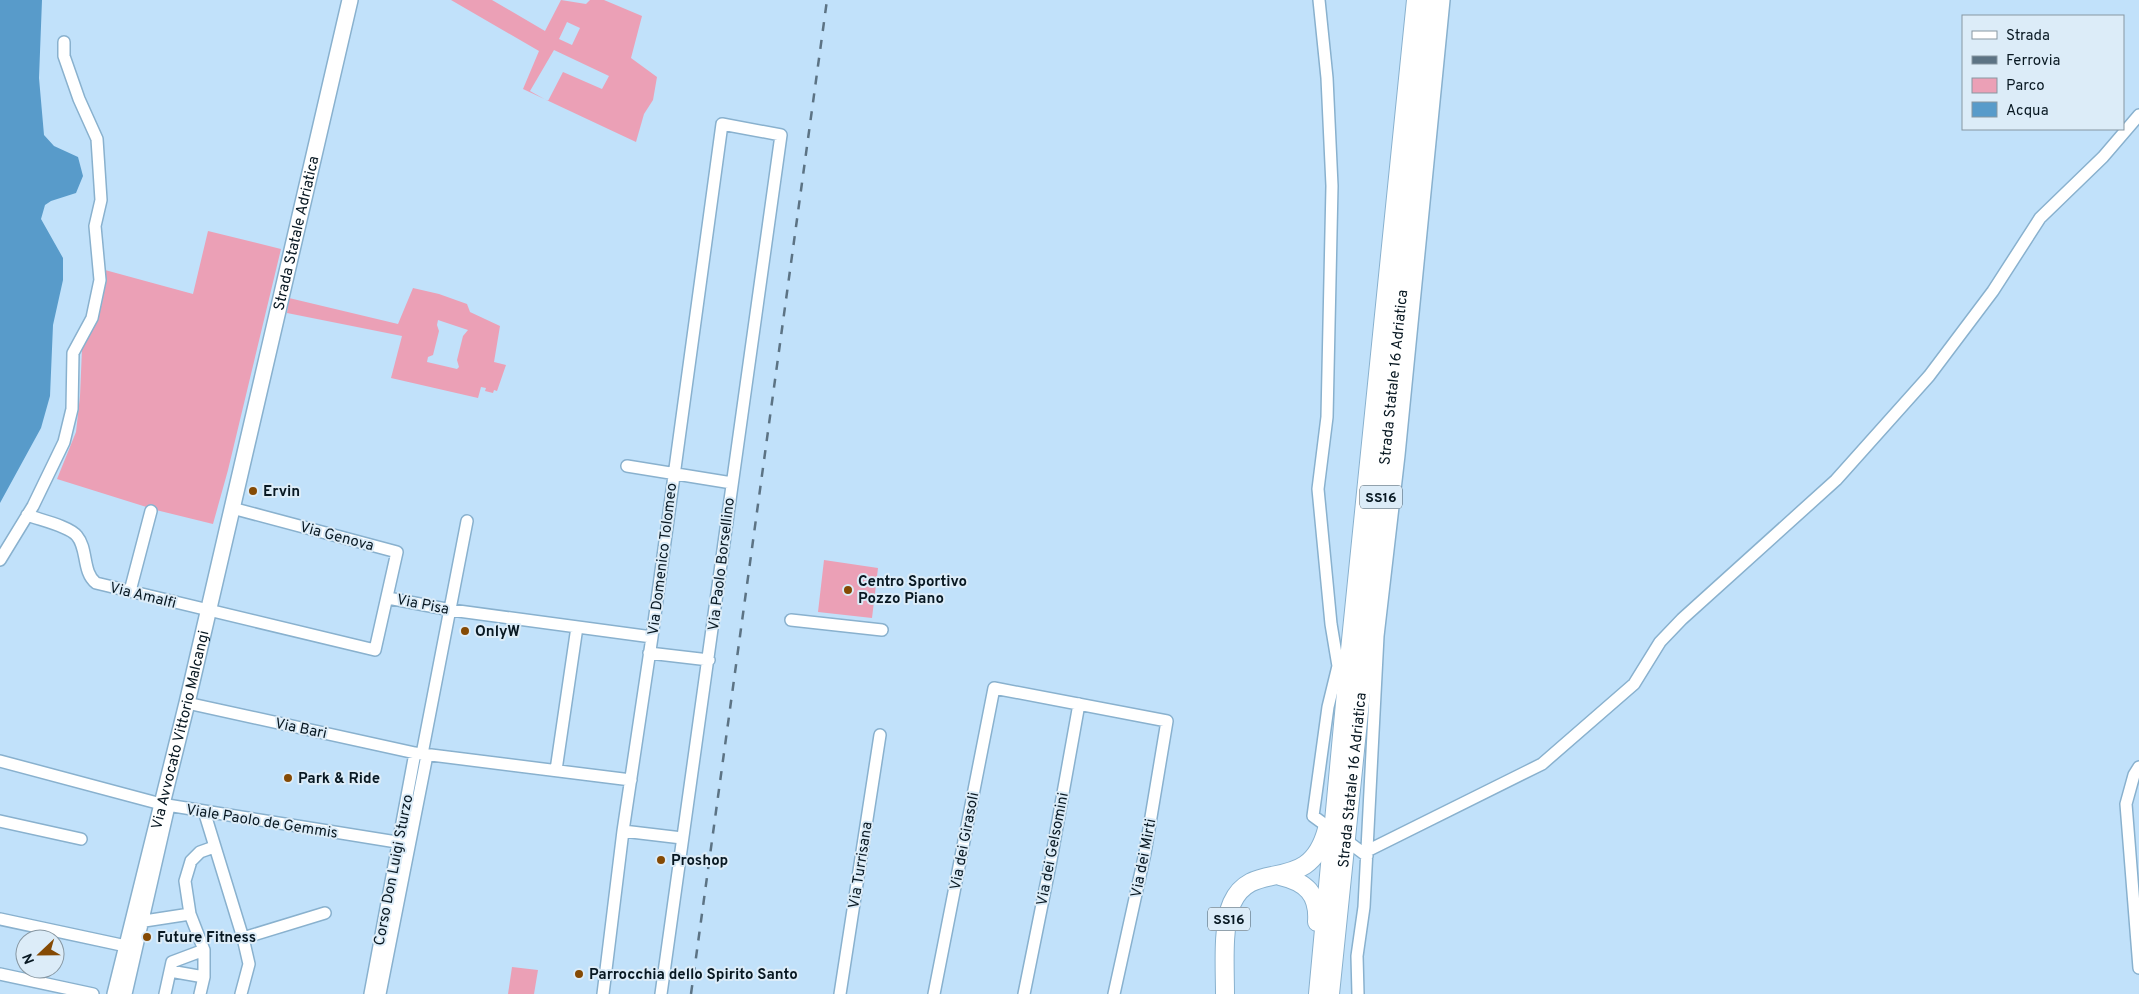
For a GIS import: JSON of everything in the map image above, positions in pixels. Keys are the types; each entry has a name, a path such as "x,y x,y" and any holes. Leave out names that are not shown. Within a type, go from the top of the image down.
{"highway":[{"name":"Strada Statale 16 Adriatica","path":"1318,994 1416,0"},
{"name":"Strada Statale 16 Adriatica","path":"1330,994 1432,0"},
{"name":"SS16","path":"1225,994 1226,931 1232,903 1244,884 1261,877 1280,876 1297,870 1309,862 1320,850 1337,790"},
{"name":"SS16","path":"1280,876 1295,880 1305,886 1312,893 1316,904 1317,914 1311,994"}],"main road":[{"name":"Strada Statale Adriatica","path":"242,464 350,0"},
{"name":"Via Avvocato Vittorio Malcangi","path":"115,994 126,946 137,922 242,464"}],"street":[{"path":"1320,0 1327,78 1332,186 1328,417 1318,489 1331,624 1338,666 1328,707 1313,816 1324,824"},
{"path":"1358,994 1357,956 1364,908 1378,636 1399,454 1444,0"},
{"path":"0,560 30,510 64,442 72,409 73,353 92,318 100,280 95,226 101,200 97,140 79,99 64,56 64,42"},
{"path":"1367,853 1542,764 1634,684 1660,642 1682,619 1836,480 1916,391 1993,291 2040,218 2103,157 2139,115"},
{"name":"Via Paolo Borsellino","path":"661,994 781,135 722,124"},
{"name":"Via Domenico Tolomeo","path":"602,994 722,124"},
{"path":"627,466 732,483"},
{"name":"Via Genova","path":"232,508 397,552 388,598"},
{"name":"Via Amalfi","path":"30,510 74,533 80,540 93,581 130,591 208,607"},
{"path":"130,591 151,511"},
{"name":"Corso Don Luigi Sturzo","path":"370,994 404,843 467,521"},
{"name":"Via Pisa","path":"208,607 375,650 388,598 450,610 652,637"},
{"path":"791,620 882,630"},
{"path":"556,770 577,627"},
{"path":"649,653 709,660"},
{"name":"Via dei Girasoli","path":"934,994 994,688 1079,704"},
{"name":"Via Bari","path":"187,703 422,754 631,780"},
{"name":"Via dei Mirti","path":"1079,704 1167,721 1145,853 1114,994"},
{"name":"Via dei Gelsomini","path":"1024,994 1051,860 1079,704"},
{"name":"Via Turrisana","path":"840,994 880,735"},
{"name":"Viale Paolo de Gemmis","path":"0,761 165,805 404,843"},
{"path":"2139,767 2134,775 2126,804 2139,968"},
{"path":"204,811 243,938 248,964 241,994"},
{"path":"0,820 81,839"},
{"path":"623,831 682,838"},
{"name":"Corso Don Luigi Sturzo","path":"380,994 404,843"},
{"path":"1351,844 1367,853"},
{"path":"200,994 204,977 204,950 190,914 185,881 190,862 200,852 214,847"},
{"path":"243,938 325,913"},
{"path":"137,922 190,914"},
{"path":"0,919 126,946"},
{"name":"Via Avvocato Vittorio Malcangi","path":"126,994 137,922"},
{"path":"165,994 172,962 204,950"},
{"path":"170,971 204,977"},
{"path":"0,974 93,994"}],"green space":[{"path":"451,0 492,0 545,31 561,0 586,4 590,0 604,0 642,16 631,58 657,77 653,100 644,114 636,142 548,101 563,72 602,89 609,76 554,50 530,91 545,99 523,89 539,51","holes":["567,22 580,28 572,45 559,39"]},
{"path":"208,231 281,249 228,470 213,524 156,510 57,479 76,432 82,349 102,304 105,270 193,294"},
{"path":"413,288 439,294 467,304 470,312 500,326 494,362 506,365 497,391 494,390 493,393 485,391 486,388 481,387 478,398 391,378 402,336 287,313 289,298 398,324","holes":["438,320 468,330 463,336 457,360 459,367 457,369 427,362 428,357 433,355 439,331"]},
{"name":"Centro Sportivo Pozzo Piano","path":"824,560 878,568 872,618 818,612"},
{"path":"512,967 538,970 534,994 508,994"}],"water":[{"path":"0,0 42,0 39,78 44,135 54,146 78,157 83,176 76,193 51,201 45,205 41,219 63,258 63,280 53,325 50,396 41,428 0,503"}],"railway":[{"path":"691,994 827,0"}],"place":[{"name":"Ervin","path":"253,491"},
{"name":"Centro Sportivo Pozzo Piano","path":"848,590"},
{"name":"OnlyW","path":"465,631"},
{"name":"Park & Ride","path":"288,778"},
{"name":"Proshop","path":"661,860"},
{"name":"Future Fitness","path":"147,937"},
{"name":"Parrocchia dello Spirito Santo","path":"579,974"}]}
